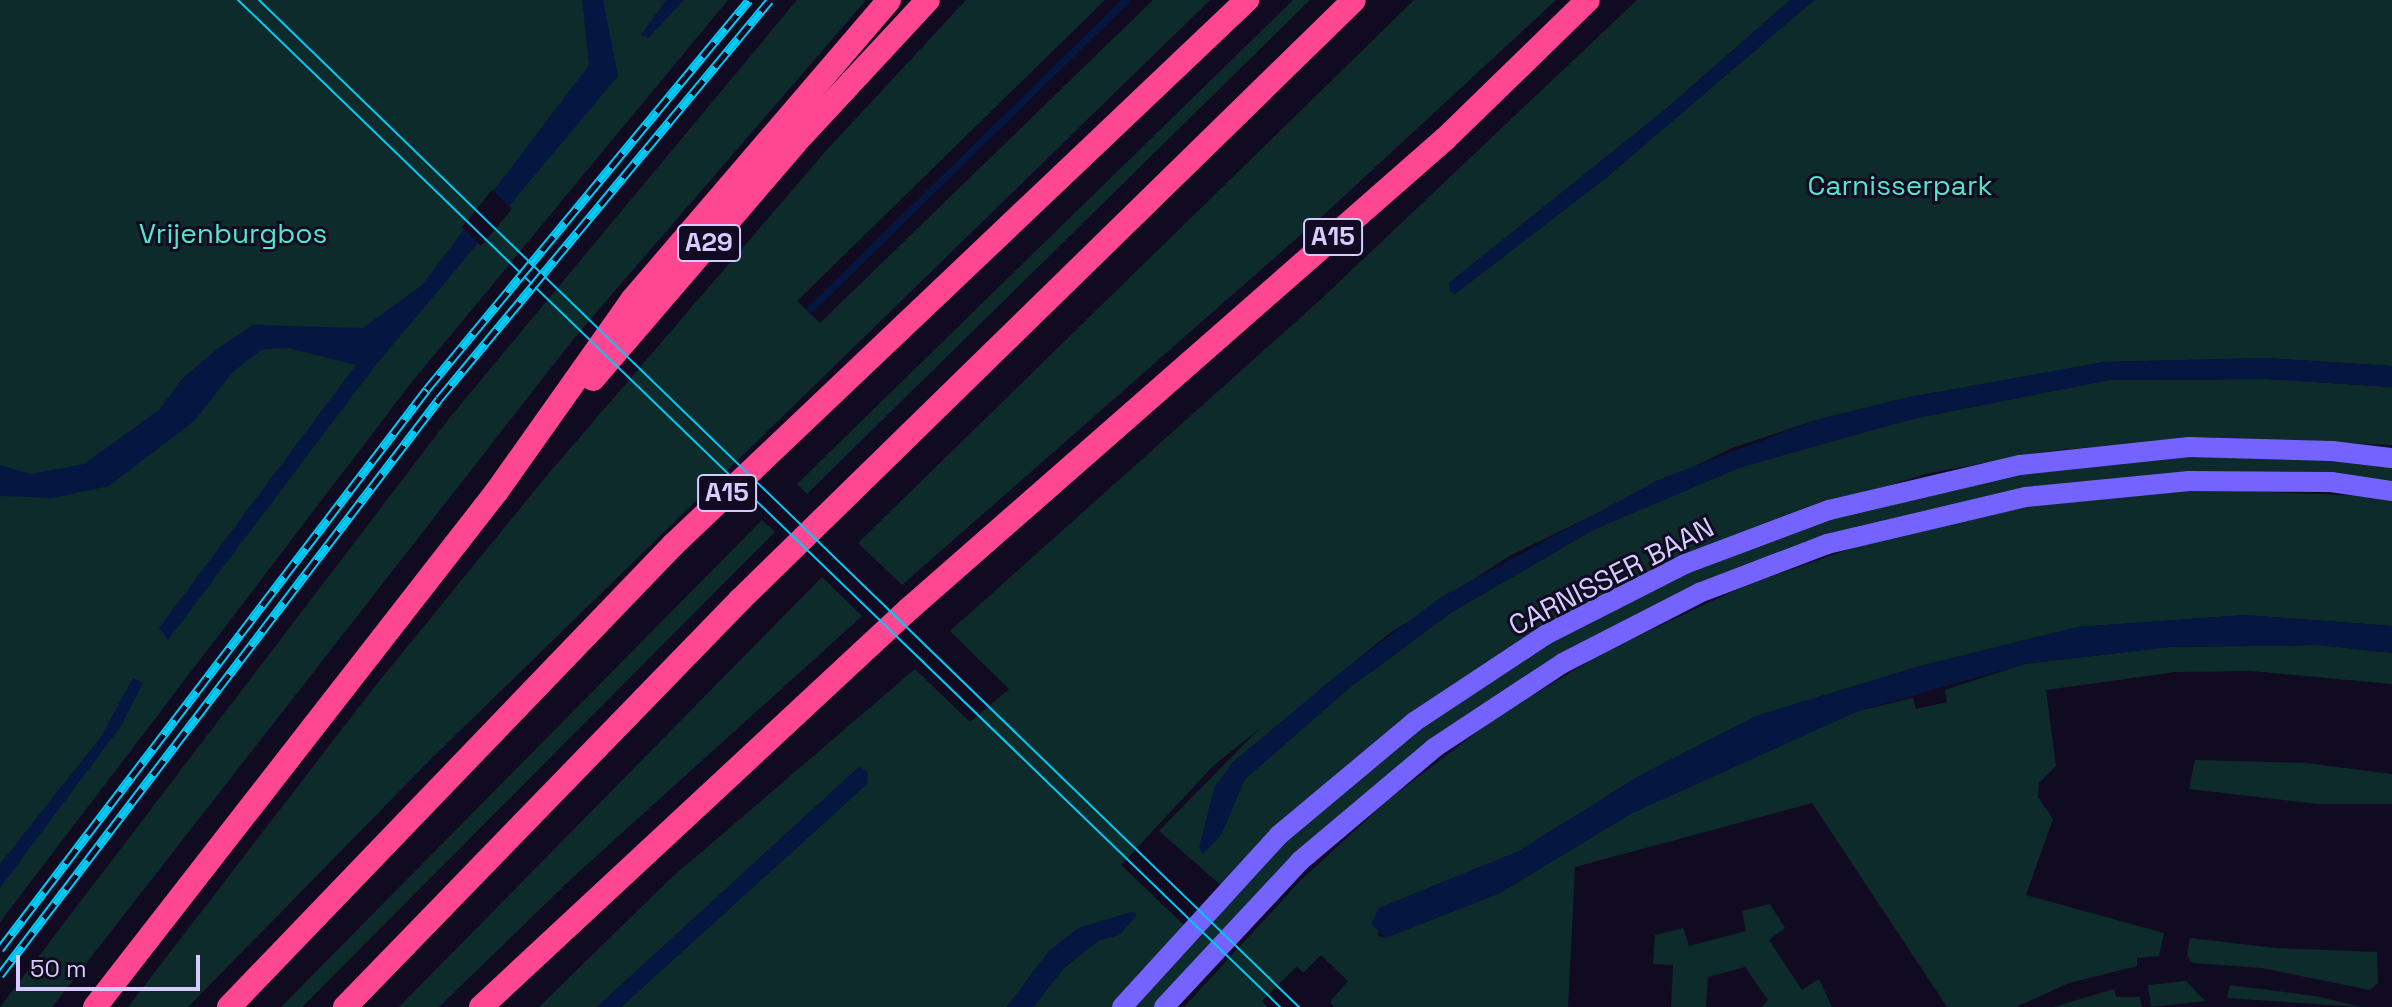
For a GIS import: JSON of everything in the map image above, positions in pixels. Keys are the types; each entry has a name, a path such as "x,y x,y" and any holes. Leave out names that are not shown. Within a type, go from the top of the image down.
{"highway":[{"path":"95,1007 497,491 632,300 889,0"},
{"name":"A29","path":"497,491 795,143 928,0"},
{"name":"A15","path":"229,1007 673,545 1247,0"},
{"path":"345,1007 740,600 1354,0"},
{"name":"A15","path":"481,1007 886,630 1445,139 1588,0"}],"main road":[{"name":"CARNISSER BAAN","path":"1122,1007 1279,835 1414,722 1547,634 1685,564 1829,510 2020,465 2189,447 2332,451 2392,458"},
{"name":"CARNISSER BAAN","path":"1164,1007 1300,861 1434,748 1563,663 1699,593 1827,544 2026,497 2189,481 2331,482 2392,491"}],"green space":[{"name":"Vrijenburgbos","path":"0,0 728,0 411,383 0,922"},
{"path":"797,0 866,0 575,337 52,1007 0,1007 451,416"},
{"path":"966,0 1105,0 797,301 820,323 1153,0 1210,0 432,758 188,1007 128,1007 372,690 544,479 825,152"},
{"path":"1293,0 1310,0 807,494 797,484"},
{"path":"1414,0 1556,0 1329,210 902,585 858,543"},
{"name":"Carnisserpark","path":"1637,0 1790,0 1667,108 1449,283 1449,290 1455,294 1607,177 1814,0 2392,0 2392,366 2265,358 2104,362 1905,398 1816,420 1732,448 1511,555 1387,635 1232,763 1221,835 1244,780 1348,689 1452,612 1595,529 1741,467 1912,419 2109,380 2268,379 2392,387 2392,445 2207,437 2048,451 1925,474 1752,530 1497,658 1223,887 1159,831 1260,728 1213,766 1121,865 1186,927 1121,1007 1033,1007 1064,968 1099,940 1119,935 1136,915 1049,951 1007,1007 621,1007 868,783 859,767 597,1007 539,1007 670,879 915,669 970,722 1009,689 950,631 1319,301"},
{"path":"2202,454 2392,463 2392,482 2021,491 1862,525 1737,570 1387,776 1158,1007 1135,1007 1279,847 1385,753 1522,657 1688,570 1838,514 2006,473"},
{"path":"2188,489 2392,497 2392,626 2246,615 2078,627 1920,666 1756,716 1639,776 1517,852 1379,908 1378,936 1385,938 1500,893 1632,813 1858,711 1913,698 1916,709 1947,702 1945,690 2024,664 2169,647 2319,645 2392,653 2392,684 2251,671 2176,672 2046,690 2056,766 2039,783 2038,797 2053,819 2026,895 2164,933 2159,956 2137,958 2137,966 2069,983 2016,1007 1947,1007 1812,803 1575,867 1568,1007 1334,1007 1330,1002 1348,981 1321,955 1303,973 1297,966 1262,1001 1267,1007 1184,1007 1301,880 1389,799 1494,719 1604,652 1742,587 1872,541 2025,507"},
{"path":"762,520 775,532 302,1007 281,1007"},
{"path":"822,577 862,616 571,879 439,1007 399,1007"},
{"path":"2195,760 2306,763 2392,774 2392,804 2319,804 2189,789"},
{"path":"1770,904 1785,928 1769,940 1802,990 1819,979 1832,1007 1762,1007 1768,1000 1745,967 1708,977 1706,1007 1671,1007 1673,965 1653,964 1655,935 1683,928 1689,946 1746,931 1742,911"},
{"path":"2190,938 2275,948 2377,952 2378,983 2370,990 2262,968 2193,963 2187,956"},
{"path":"2186,981 2205,1001 2151,1007 2148,985"},
{"path":"2230,985 2315,996 2362,1007 2227,998"},
{"path":"2114,989 2116,997 2140,997 2142,1007 2054,1007"}],"water":[{"path":"582,0 603,0 618,76 375,366 168,640 159,628 356,365 288,348 261,350 233,372 194,421 109,486 52,498 0,496 0,465 31,474 84,464 160,409 181,380 218,348 253,325 363,328 422,285 589,65"},
{"path":"666,0 684,0 648,38 641,35"},
{"path":"1790,0 1814,0 1607,177 1455,294 1449,290 1449,283 1667,108"},
{"path":"2265,358 2392,366 2392,387 2268,379 2109,380 1912,419 1741,467 1595,529 1452,612 1348,689 1245,779 1221,835 1203,854 1199,848 1214,788 1232,763 1336,676 1441,597 1658,480 1816,420 1905,398 2104,362"},
{"path":"2246,615 2392,626 2392,653 2319,645 2169,647 2024,664 1858,711 1632,813 1500,893 1385,938 1371,924 1379,908 1517,852 1639,776 1756,716 1921,666 2078,627"},
{"path":"133,678 143,683 121,726 0,888 0,864 100,738"},
{"path":"859,767 867,771 868,783 621,1007 597,1007"},
{"path":"1131,912 1137,915 1119,935 1099,940 1064,968 1033,1007 1007,1007 1049,951 1078,928"}],"pier":[{"path":"492,190 512,209 481,246 462,227"}],"waterway":[{"path":"810,309 1125,0"}],"tram line":[{"path":"238,0 1280,1007"},
{"path":"259,0 1299,1007"}],"railway":[{"path":"0,949 427,389 749,0"},
{"path":"0,975 439,399 770,0"}]}
